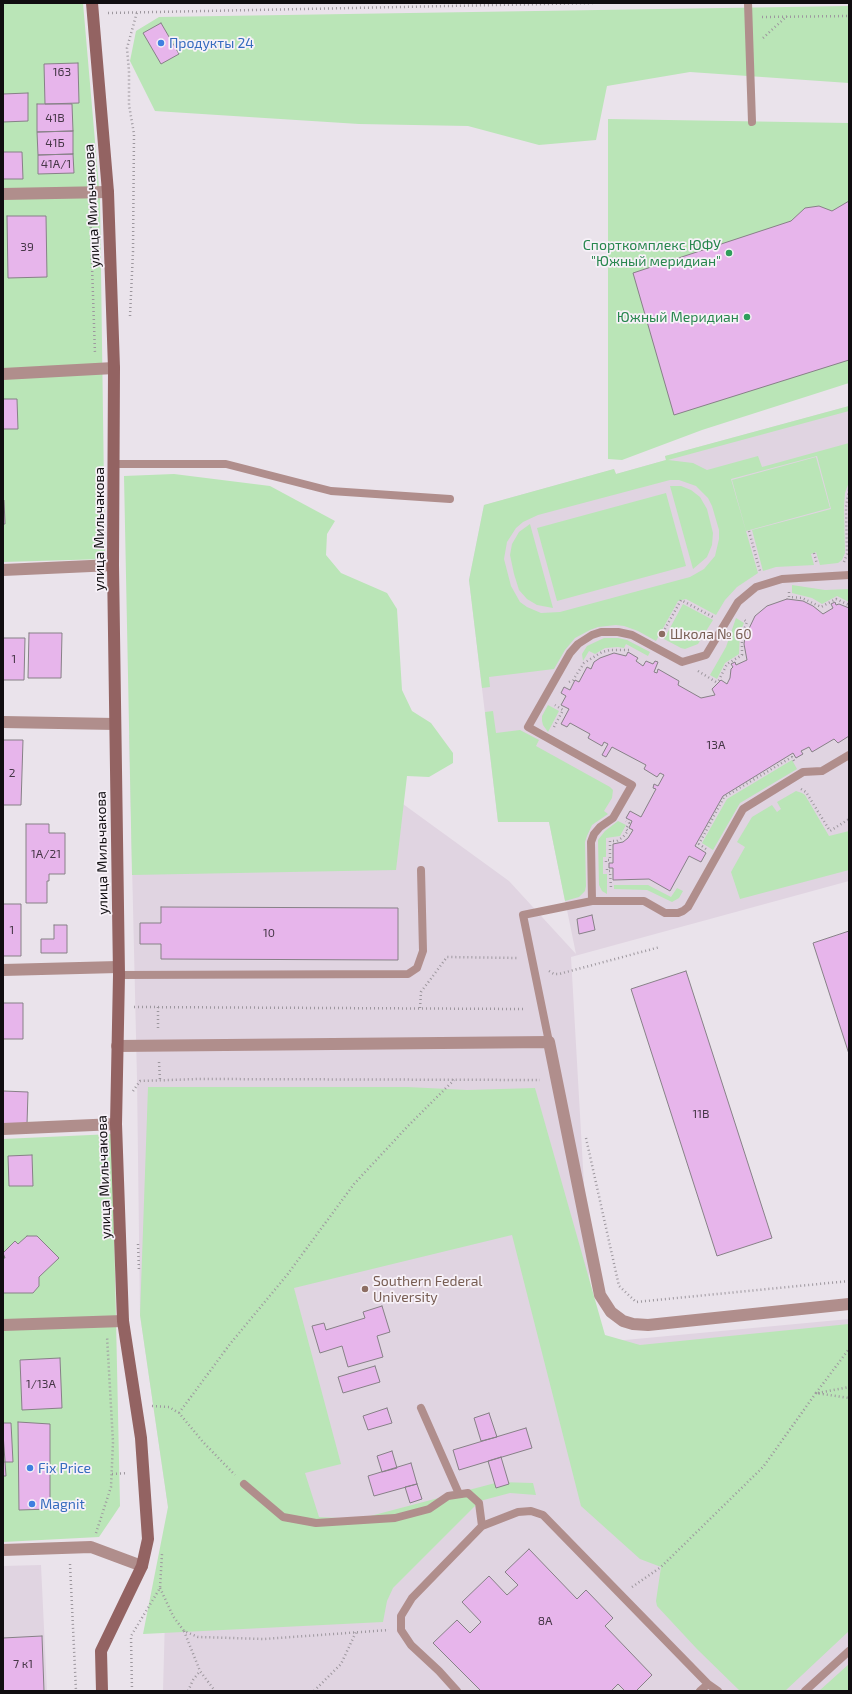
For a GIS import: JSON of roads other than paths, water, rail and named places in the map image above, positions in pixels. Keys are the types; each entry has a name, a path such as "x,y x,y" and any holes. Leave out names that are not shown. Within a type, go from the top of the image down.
{"street":[{"name":"улица Мильчакова","path":"93,8 108,192 114,368 115,724 118,971 116,1124 123,1321 141,1438 148,1539 142,1566 101,1651 102,1691"},
{"path":"3,194 108,192"},
{"path":"3,374 114,368"},
{"path":"3,570 114,565"},
{"path":"3,722 115,724"},
{"path":"3,970 118,971"},
{"path":"117,1046 549,1042 600,1295 610,1312 623,1321 633,1324 648,1325 849,1304"},
{"path":"3,1130 116,1124"},
{"path":"3,1325 123,1321"},
{"path":"3,1550 91,1546 142,1566"}],"lane":[{"path":"748,3 752,122"},
{"path":"114,464 226,464 331,491 450,499"},
{"path":"592,901 591,842 594,834 600,827 613,818 632,785 528,727 570,653 578,644 592,635 610,631 632,635 682,662 706,655 738,602 756,588 782,579 849,575"},
{"path":"549,1042 523,915 592,901 644,901 665,913 672,914 683,911 688,906 743,809 803,772 822,771 849,755"},
{"path":"118,971 408,974 417,968 423,951 421,870"},
{"path":"421,1408 459,1494"},
{"path":"244,1484 283,1517 316,1523 395,1518 429,1509 448,1496 468,1494 479,1503 482,1526"},
{"path":"457,1691 411,1645 401,1630 401,1616 412,1598 482,1526 518,1512 532,1511 543,1515 622,1594 708,1684 718,1691"},
{"path":"805,1691 849,1652"},
{"path":"700,1691 708,1684"}],"place":[{"name":"Продукты 24","path":"161,43"},
{"name":"Спорткомплекс ЮФУ \"Южный меридиан\"","path":"729,253"},
{"name":"Южный Меридиан","path":"747,317"},
{"name":"Школа № 60","path":"662,634"},
{"name":"Southern Federal University","path":"365,1289"},
{"name":"Fix Price","path":"30,1468"},
{"name":"Magnit","path":"32,1504"}]}
